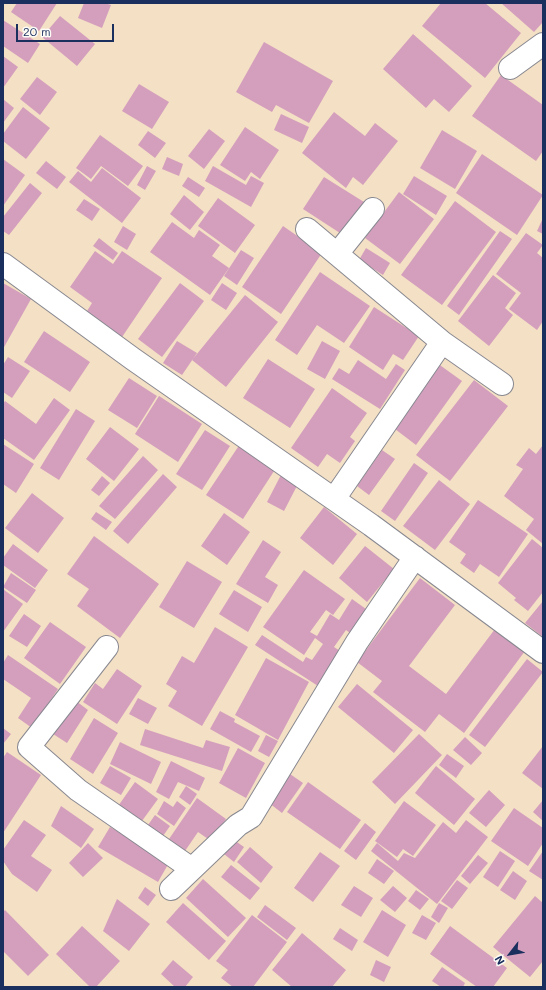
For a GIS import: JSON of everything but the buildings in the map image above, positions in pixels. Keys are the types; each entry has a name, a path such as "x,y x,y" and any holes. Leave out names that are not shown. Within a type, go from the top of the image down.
{"street":[{"path":"510,68 543,44"},
{"path":"337,254 373,209"},
{"path":"307,229 442,342 502,384"},
{"path":"3,264 133,359 415,557 543,652"},
{"path":"334,499 442,342"},
{"path":"171,888 238,825 251,817 357,642 415,557"},
{"path":"107,647 29,747 78,790 192,869"}]}
